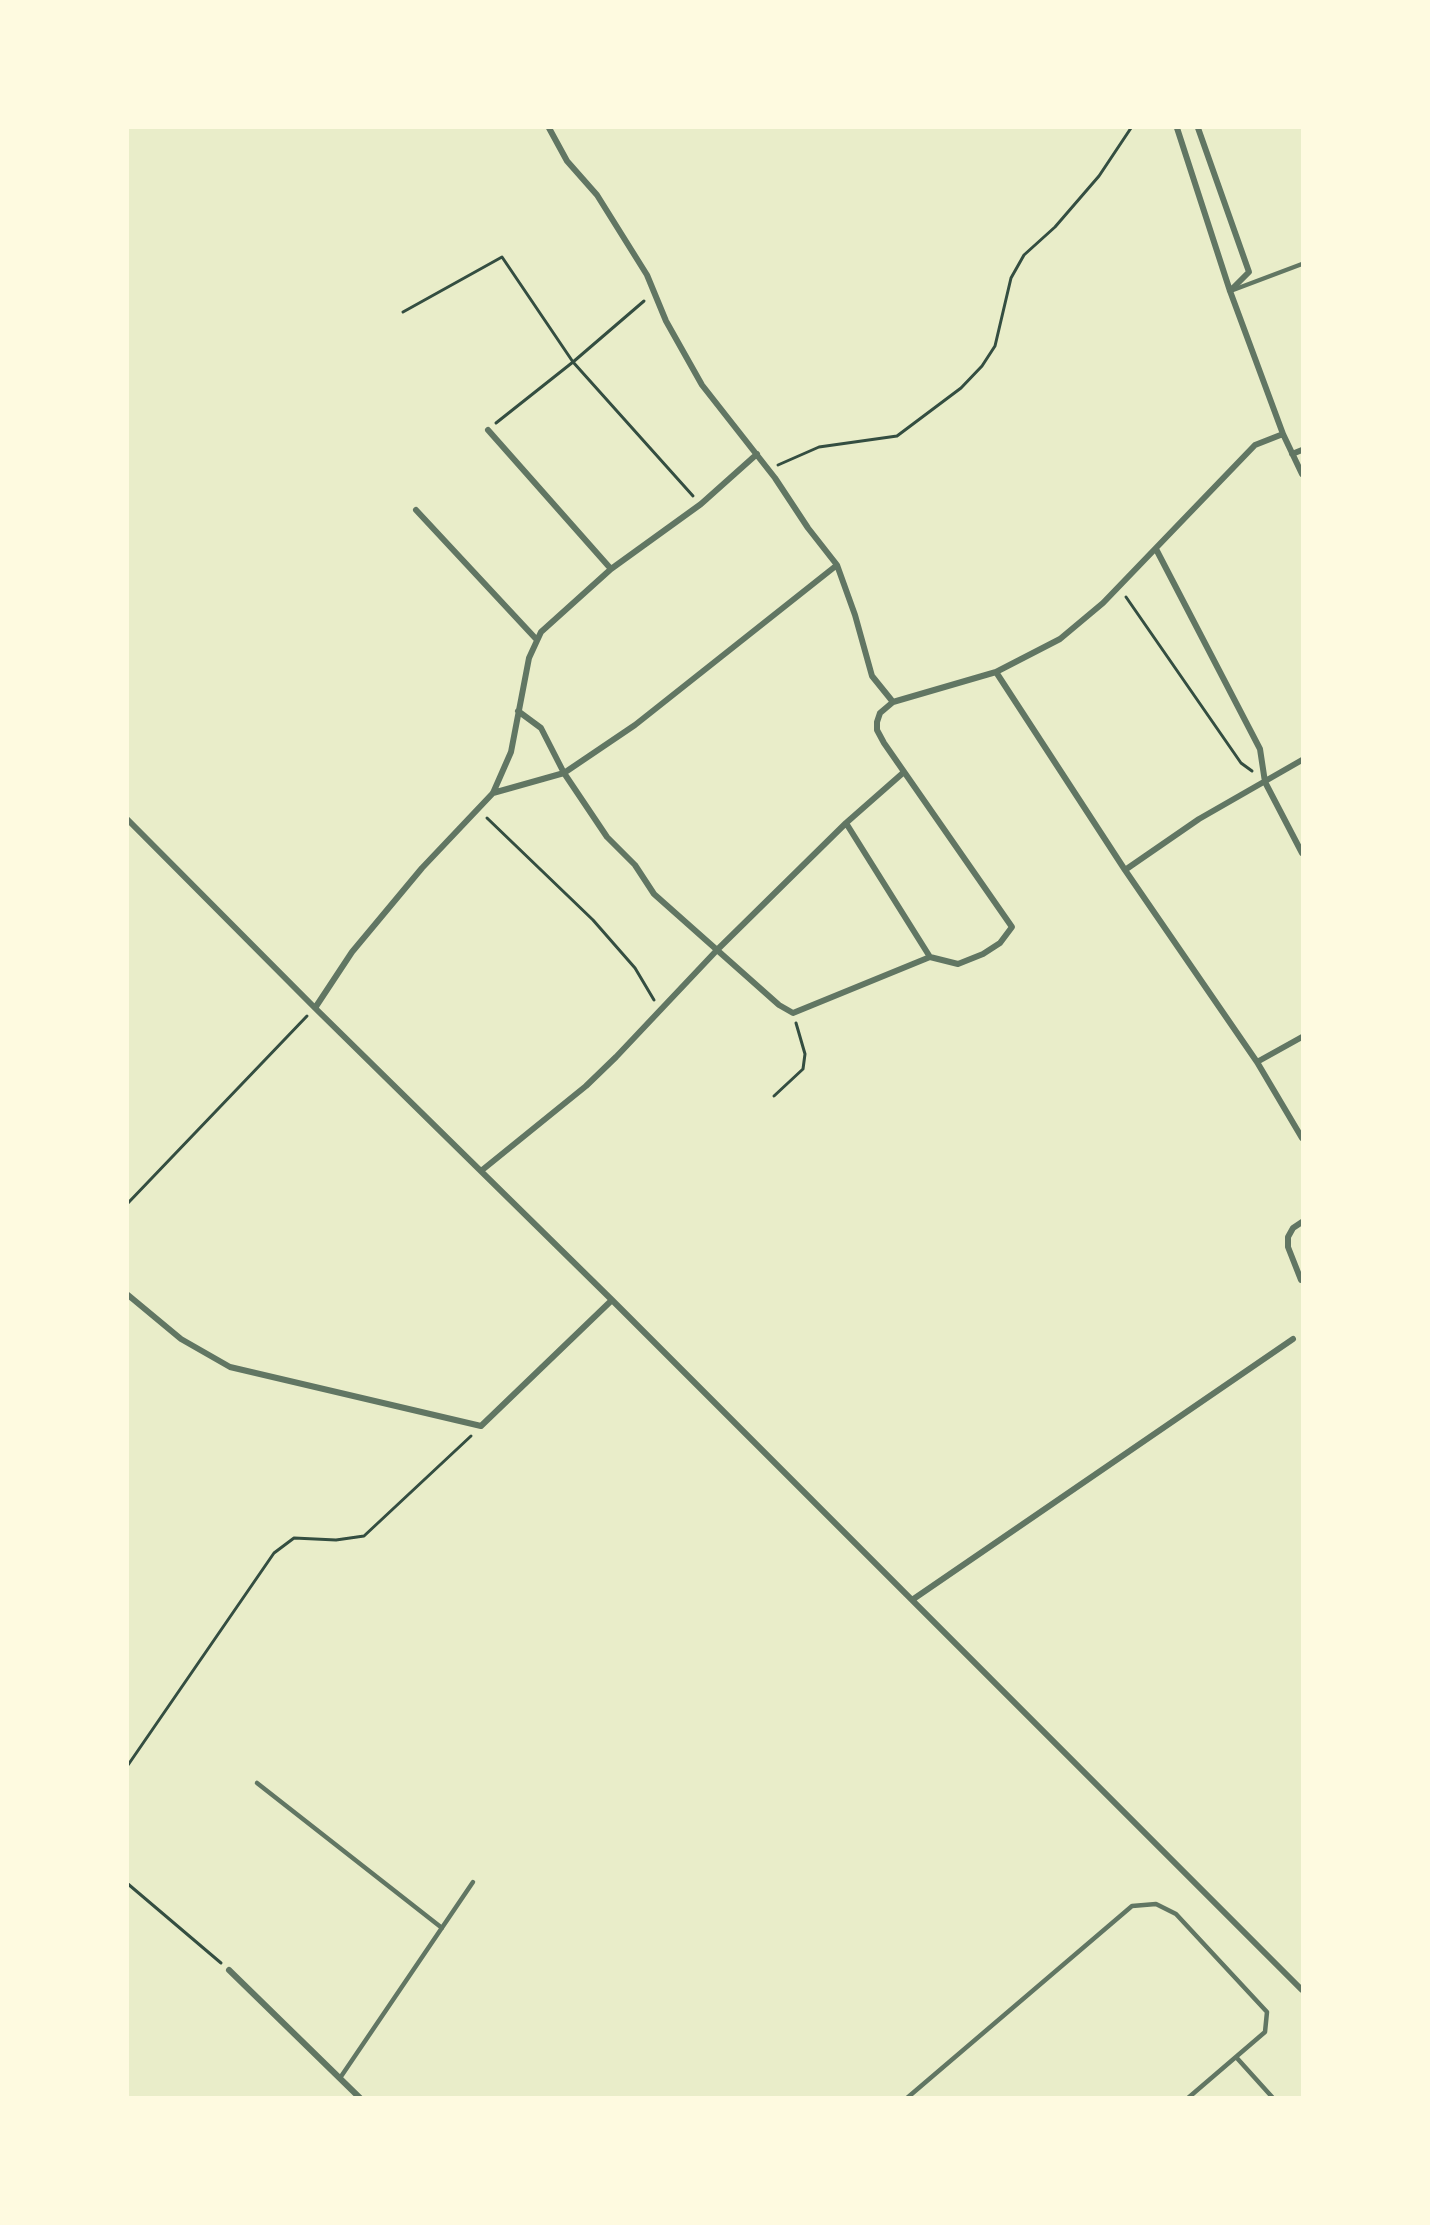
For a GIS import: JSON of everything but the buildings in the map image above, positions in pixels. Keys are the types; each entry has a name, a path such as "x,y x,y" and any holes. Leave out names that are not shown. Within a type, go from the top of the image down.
{"street":[{"path":"549,128 567,161 597,195 647,275 666,321 702,385 769,469 808,528 837,565 855,615 872,676 893,702"},
{"path":"1176,128 1230,291 1282,434 1302,474"},
{"path":"1198,128 1249,272 1230,291"},
{"path":"488,430 611,569"},
{"path":"518,711 541,729 564,773 608,837 635,865 654,894 779,1005 793,1013 930,957 958,964 983,954 1000,943 1012,927 884,743 878,730 877,722 880,713 893,702 996,672 1060,639 1079,626 1256,445 1282,434"},
{"path":"1292,454 1302,450"},
{"path":"315,1008 352,952 422,868 493,793 510,752 529,658 541,632 611,569 701,504 757,454"},
{"path":"416,510 537,640"},
{"path":"1156,549 1260,748 1265,782 1302,853"},
{"path":"493,793 564,773 635,725 837,565"},
{"path":"996,672 1125,870 1257,1062 1302,1138"},
{"path":"1125,870 1199,819 1302,760"},
{"path":"481,1171 586,1086 718,949 846,823 904,772"},
{"path":"128,820 1302,1990"},
{"path":"846,823 930,957"},
{"path":"1257,1062 1302,1037"},
{"path":"1301,1280 1288,1247 1288,1237 1293,1228 1302,1222"},
{"path":"128,1295 181,1339 230,1367 481,1426 612,1300"},
{"path":"912,1600 1293,1339"},
{"path":"229,1970 360,2097"}],"lane":[{"path":"1230,291 1302,264"},
{"path":"257,1783 442,1928"},
{"path":"340,2078 473,1882"},
{"path":"907,2097 1132,1906 1156,1904 1176,1914 1267,2012 1265,2032 1188,2097"},
{"path":"1236,2057 1273,2097"}],"path":[{"path":"769,469 819,447 897,436 961,388 982,366 995,346 1011,278 1024,255 1055,227 1099,176 1131,128"},
{"path":"403,312 502,257 573,362 701,504"},
{"path":"488,430 573,362 654,292"},
{"path":"1119,587 1241,763 1265,782"},
{"path":"477,808 593,920 635,968 660,1010"},
{"path":"128,1203 315,1008"},
{"path":"774,1096 803,1069 805,1054 793,1013"},
{"path":"128,1765 274,1553 294,1538 336,1540 364,1536 481,1426"},
{"path":"128,1884 229,1970"}]}
